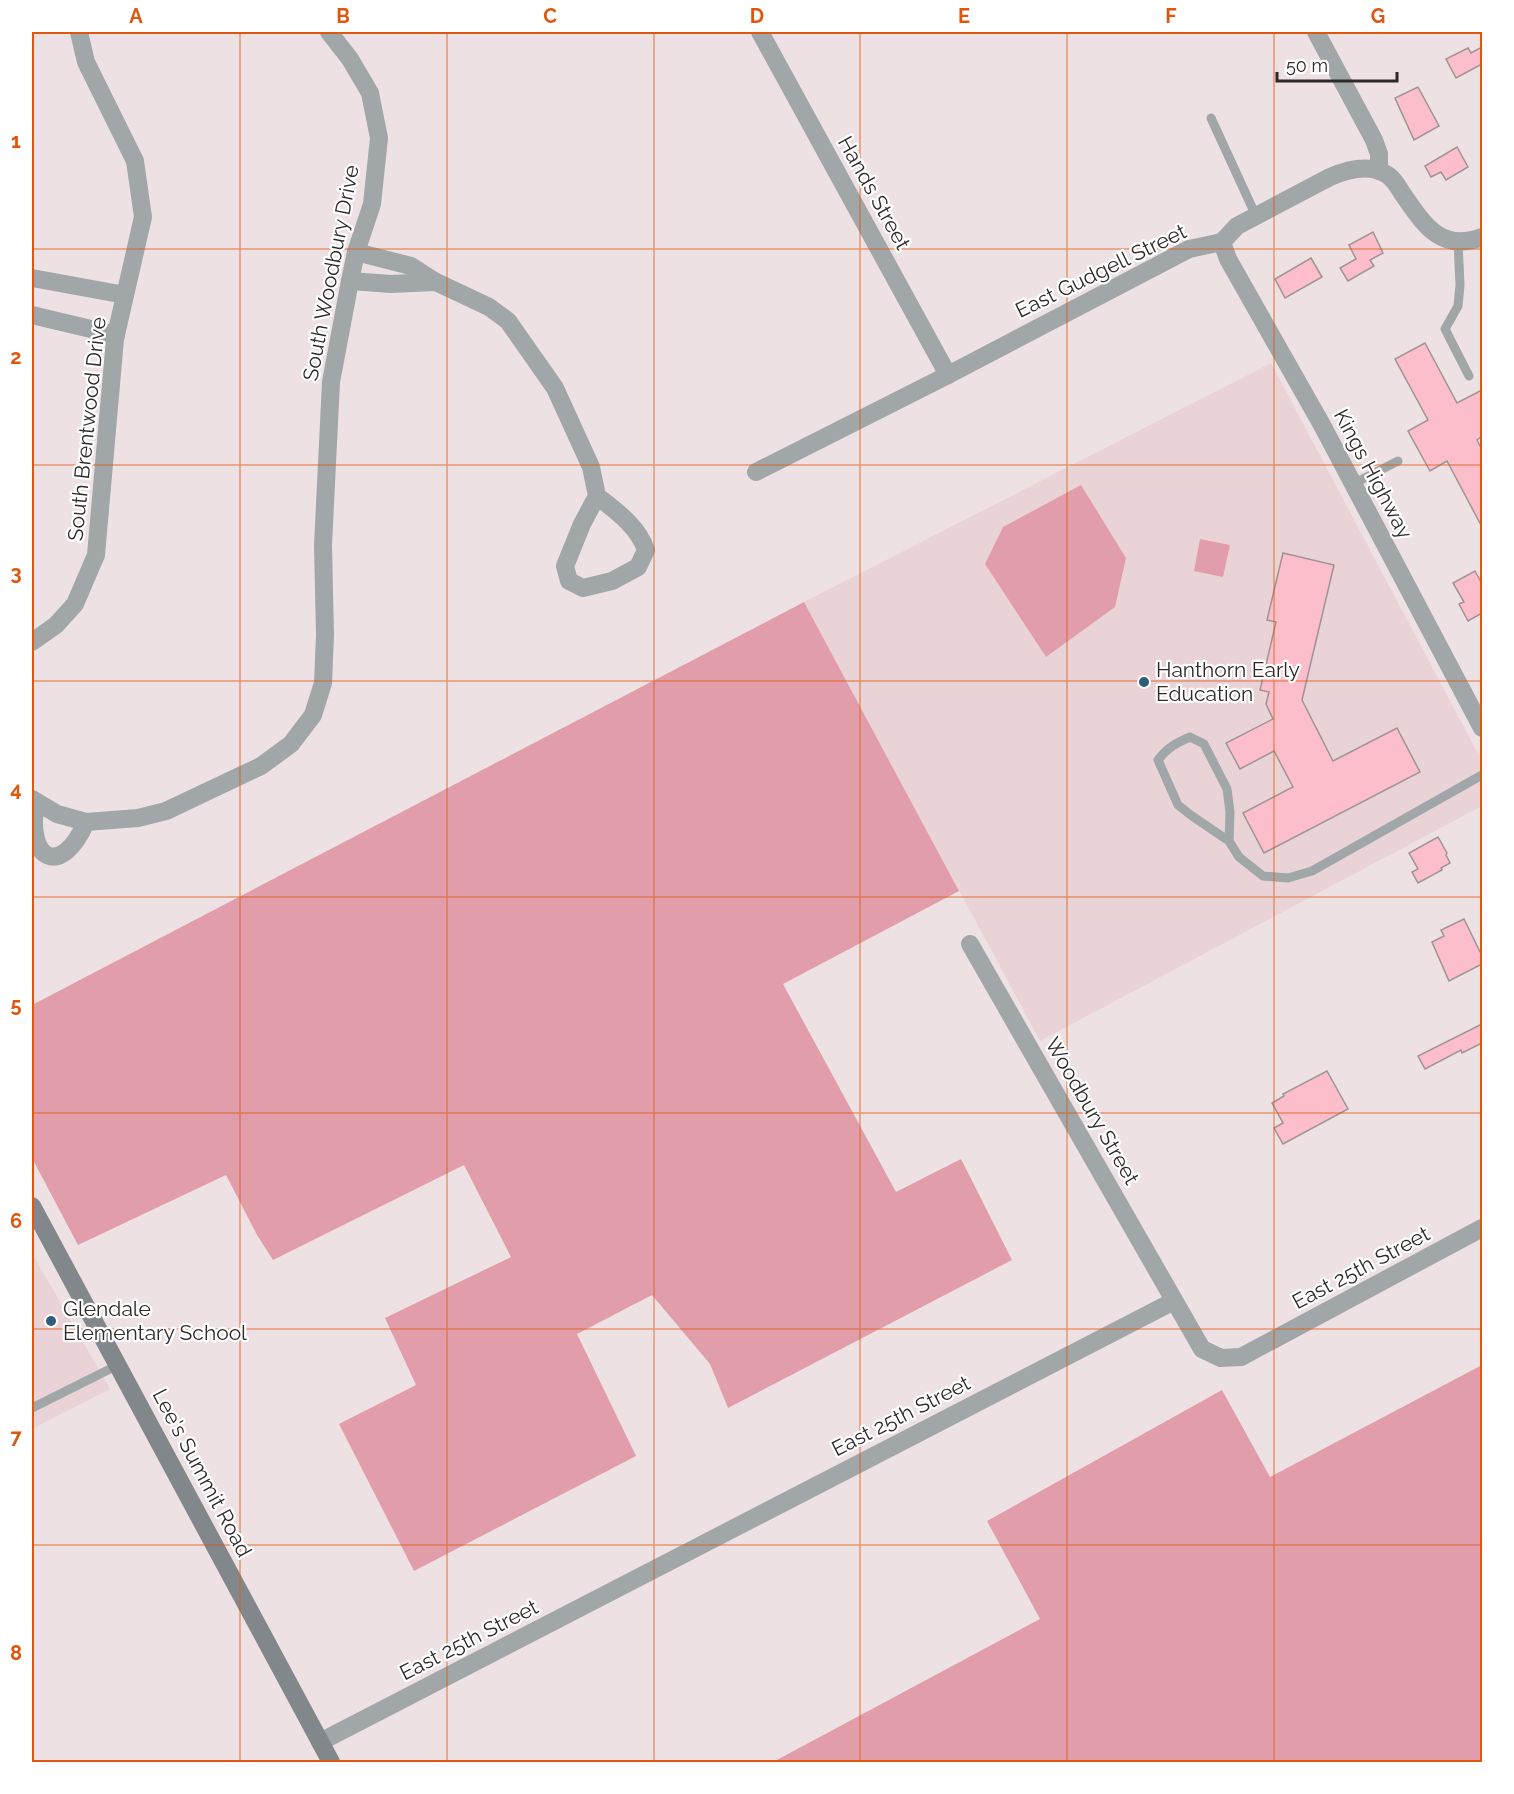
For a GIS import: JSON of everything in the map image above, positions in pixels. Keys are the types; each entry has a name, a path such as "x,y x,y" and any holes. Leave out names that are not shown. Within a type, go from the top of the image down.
{"main road":[{"name":"Lee's Summit Road","path":"32,1206 331,1762"}],"street":[{"name":"South Brentwood Drive","path":"32,642 56,625 75,604 96,555 116,334 143,217 135,161 86,62 79,32"},
{"name":"South Woodbury Drive","path":"34,801 57,814 86,822 138,818 166,811 261,766 291,744 313,715 323,683 325,635 323,545 331,382 356,252 372,204 379,138 370,93 350,59 329,32"},
{"name":"Hands Street","path":"760,32 948,375"},
{"path":"1316,32 1374,140 1379,154 1378,171 1386,173 1394,180 1421,221 1442,238 1458,242 1482,237"},
{"name":"East Gudgell Street","path":"756,472 1189,249 1222,242 1237,226 1341,172 1365,168 1378,171"},
{"name":"Kings Highway","path":"1222,242 1228,259 1353,484 1482,728"},
{"path":"356,252 405,264 436,282 489,307 508,321 555,388 591,467 597,496 631,524 646,550 638,567 612,581 583,588 569,580 565,567 582,524 597,496"},
{"path":"32,278 125,295"},
{"path":"350,281 391,284 436,282"},
{"path":"32,315 116,334"},
{"path":"34,801 35,840 39,850 46,856 54,857 67,850 79,838 86,822"},
{"name":"Woodbury Street","path":"970,944 1174,1301"},
{"name":"East 25th Street","path":"320,1742 1174,1301 1202,1349 1221,1358 1241,1357 1482,1228"}],"lane":[{"path":"1211,118 1256,216"},
{"path":"1458,242 1460,285 1458,306 1445,329 1469,376"},
{"path":"1353,484 1398,461"},
{"path":"1229,841 1230,812 1227,789 1204,744 1190,737 1177,742 1166,749 1158,760 1178,805 1229,841 1239,857 1263,876 1288,878 1312,871 1482,775"},
{"path":"32,1408 118,1365"}],"shaded area":[{"name":"Hanthorn Early Education","path":"1271,363 1482,761 1482,806 1040,1041 804,602"},
{"path":"1081,485 1126,558 1115,607 1046,657 985,564 1003,527"},
{"path":"1200,539 1230,545 1223,577 1194,571"},
{"path":"804,602 959,891 783,984 896,1192 961,1159 1012,1260 728,1408 710,1364 652,1295 577,1334 636,1456 414,1571 339,1424 416,1385 385,1318 511,1257 464,1165 273,1260 257,1235 226,1175 78,1245 32,1158 32,1005"},
{"name":"Glendale Elementary School","path":"32,1253 110,1389 32,1429"},
{"path":"1482,1365 1482,1762 773,1762 1040,1619 987,1521 1222,1390 1270,1477"}],"building":[{"path":"1482,47 1482,64 1456,78 1446,59 1468,48 1471,53"},
{"path":"1418,87 1439,126 1414,140 1395,98"},
{"path":"1457,147 1468,167 1446,180 1441,172 1431,177 1425,166"},
{"path":"1373,232 1383,253 1370,260 1374,266 1348,281 1340,268 1356,259 1349,245"},
{"path":"1311,258 1322,277 1285,298 1275,279"},
{"path":"1425,343 1457,403 1482,390 1482,436 1477,440 1482,450 1482,527 1447,461 1430,471 1408,431 1428,420 1395,359"},
{"path":"1283,553 1334,565 1302,700 1333,761 1397,728 1420,772 1264,853 1243,813 1293,787 1274,751 1240,769 1226,743 1273,719 1266,704 1269,692 1260,690 1276,622 1267,620"},
{"path":"1475,571 1482,584 1482,613 1468,621 1459,604 1464,602 1453,583"},
{"path":"1438,837 1450,863 1418,883 1412,872 1418,869 1409,853"},
{"path":"1464,919 1482,956 1482,964 1449,981 1432,942 1444,936 1441,930"},
{"path":"1482,1024 1482,1043 1462,1053 1461,1050 1425,1069 1418,1056"},
{"path":"1327,1071 1348,1109 1283,1144 1274,1128 1283,1123 1272,1103 1284,1096 1283,1094"}],"place":[{"name":"Hanthorn Early Education","path":"1144,682"},
{"name":"Glendale Elementary School","path":"51,1321"}]}
